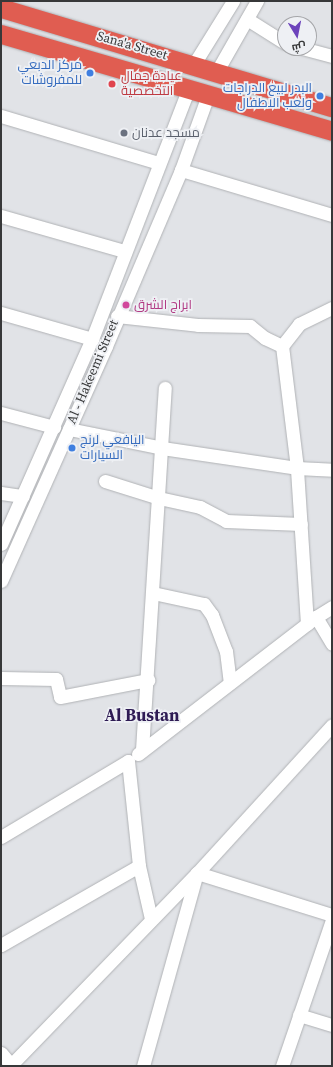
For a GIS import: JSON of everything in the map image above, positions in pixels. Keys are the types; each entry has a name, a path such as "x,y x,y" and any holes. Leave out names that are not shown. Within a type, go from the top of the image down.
{"highway":[{"name":"Sana'a Street","path":"1,8 194,64 332,107"},
{"name":"Sana'a Street","path":"1,34 332,131"}],"street":[{"path":"194,64 233,1"},
{"path":"217,71 257,1"},
{"path":"247,19 277,38"},
{"path":"317,52 332,56"},
{"name":"Al - Hakeemi Street","path":"1,544 92,339 124,251 188,90"},
{"name":"Al - Hakeemi Street","path":"1,581 69,429 181,170 208,95"},
{"path":"1,116 159,163"},
{"path":"181,170 332,215"},
{"path":"1,216 124,251"},
{"path":"332,308 299,324 282,346 297,468 301,524 312,620 332,644"},
{"path":"1,313 92,339"},
{"path":"117,316 198,325 250,326 265,338 282,346"},
{"path":"142,750 148,680 166,388"},
{"path":"1,413 54,427"},
{"path":"69,429 162,448 297,468 332,470"},
{"path":"105,481 159,498 200,507 226,521 301,524"},
{"path":"1,493 23,496"},
{"path":"153,593 204,604 212,614 226,651 230,683"},
{"path":"1,837 128,761 312,620 332,607"},
{"path":"1,678 56,679 60,696 148,680"},
{"path":"1,1053 10,1066 197,873 332,724"},
{"path":"128,761 140,866 151,919"},
{"path":"1,945 140,866"},
{"path":"197,873 332,915"},
{"path":"145,1065 197,873"},
{"path":"282,1066 332,920"},
{"path":"299,1015 332,1025"}],"place":[{"name":"مركز الدبعي للمفروشات","path":"90,73"},
{"name":"عيادة جمال التخصصية","path":"112,84"},
{"name":"البدر لبيع الدراجات ولعب الاطفال","path":"320,96"},
{"name":"مسجد عدنان","path":"124,133"},
{"name":"ابراج الشرق","path":"126,305"},
{"name":"اليافعي لرنج السيارات","path":"72,448"}],"district":[{"name":"Al Bustan","path":"142,716"}]}
